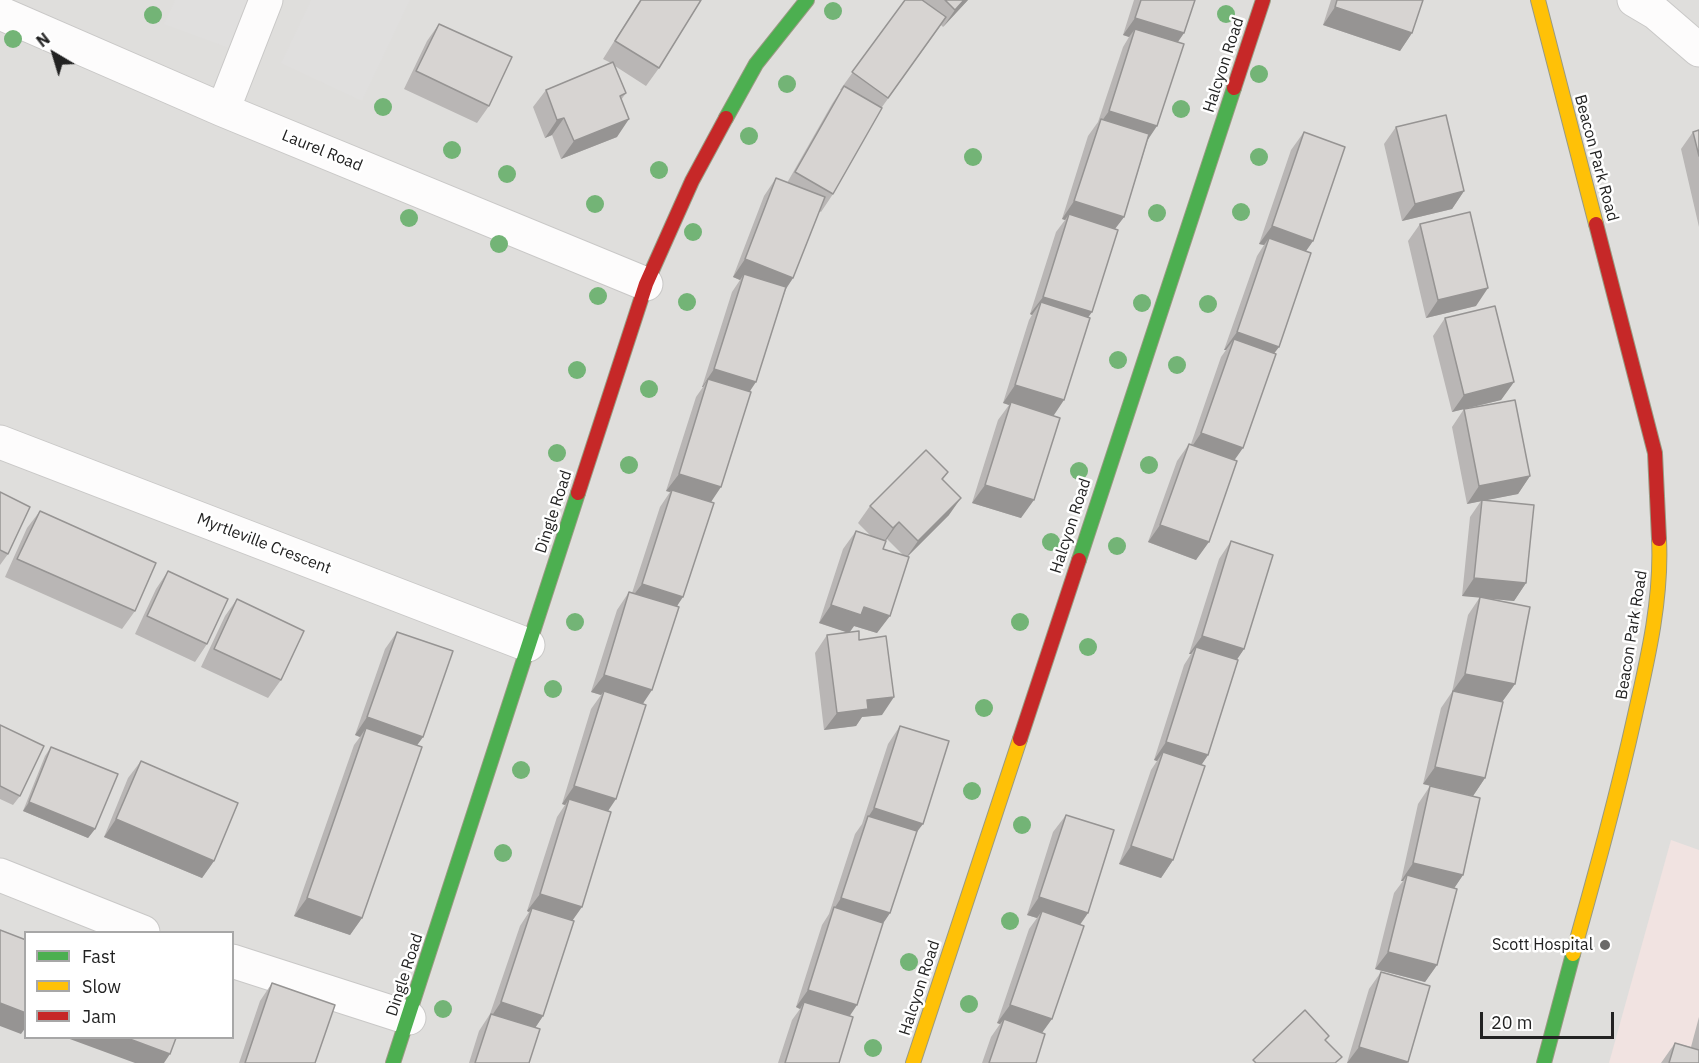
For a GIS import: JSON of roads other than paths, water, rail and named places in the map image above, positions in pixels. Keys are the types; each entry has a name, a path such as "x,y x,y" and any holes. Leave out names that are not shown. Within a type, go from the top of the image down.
{"street":[{"path":"223,110 266,0"},
{"name":"Dingle Road","path":"393,1063 646,285 692,181 756,64 807,0"},
{"name":"Halcyon Road","path":"913,1063 1263,0"},
{"name":"Beacon Park Road","path":"1538,0 1655,453 1660,564 1649,653 1620,779 1544,1063"},
{"path":"1634,0 1656,13 1699,50"},
{"name":"Laurel Road","path":"0,13 223,110 646,285"},
{"name":"Myrtleville Crescent","path":"0,442 528,645"},
{"path":"0,875 138,931"},
{"path":"234,962 409,1018"}],"place":[{"name":"Scott Hospital","path":"1605,945"}]}
